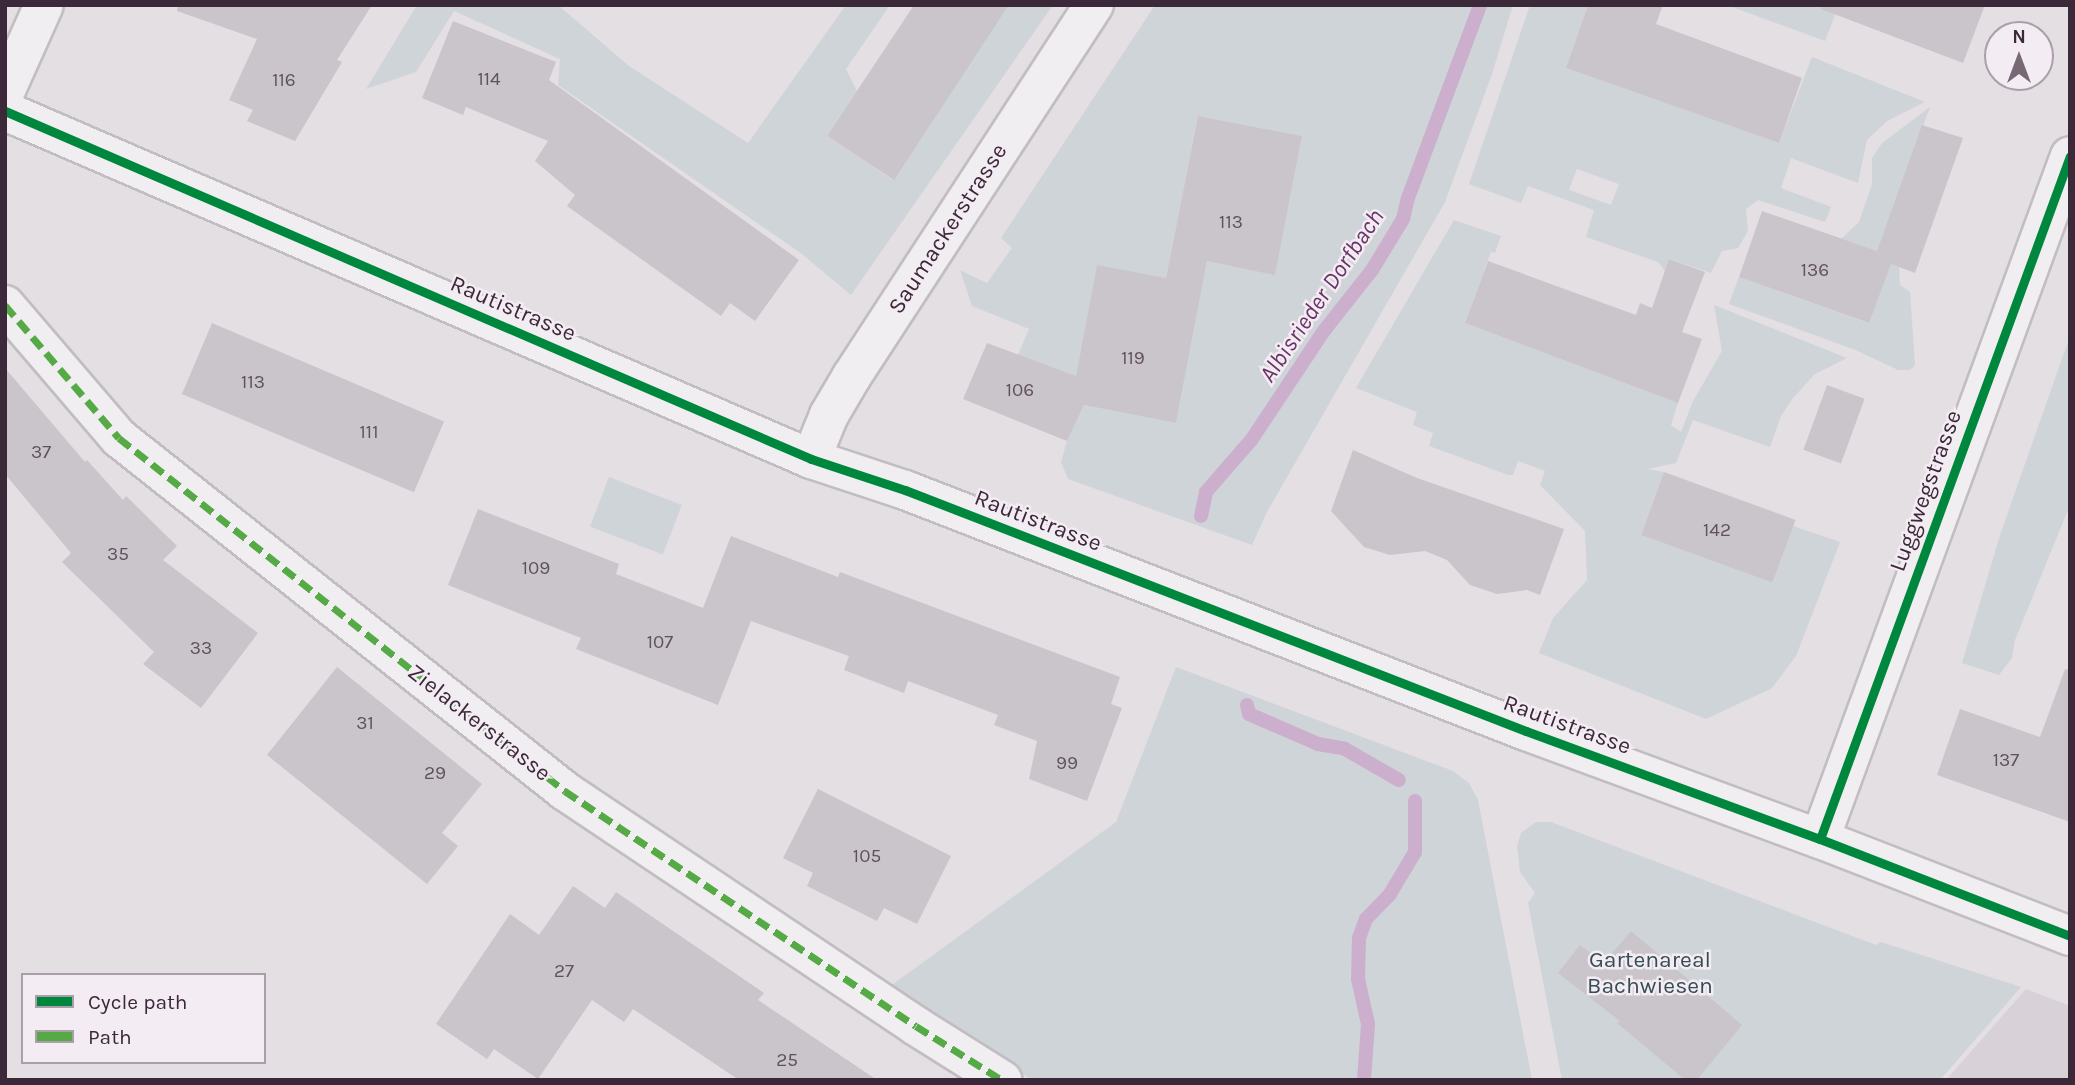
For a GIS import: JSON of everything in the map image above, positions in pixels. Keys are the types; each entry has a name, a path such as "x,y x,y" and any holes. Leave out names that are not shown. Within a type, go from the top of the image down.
{"street":[{"path":"5,92 44,5"},
{"name":"Saumackerstrasse","path":"811,459 829,415 852,376 1094,5"},
{"name":"Rautistrasse","path":"5,111 811,459 905,490 1525,731 1820,839 2070,936"},
{"name":"Luggwegstrasse","path":"1820,839 2070,156"},
{"name":"Zielackerstrasse","path":"5,305 120,438 565,791 1002,1080"}],"shaded area":[{"path":"2026,989 2070,1006 2070,1080 1946,1080"}],"green space":[{"path":"417,5 558,5 629,66 748,143 846,5 890,5 846,69 857,91 827,136 893,180 1009,5 1053,5 851,295 802,254 558,85 560,59 454,11 416,72 366,89"},
{"path":"1155,5 1513,5 1492,74 1445,202 1267,512 1252,545 1068,479 1061,462 1067,441 1084,405 1176,423 1207,261 1275,274 1302,136 1198,116 1166,278 1097,266 1075,382 1018,355 1029,329 972,306 960,270 987,283 1012,248 1001,238","holes":["1472,26 1415,192 1408,196"]},
{"path":"1530,5 1588,5 1566,68 1779,143 1812,57 1925,102 1887,121 1867,140 1858,183 1791,158 1781,188 1831,207 1825,222 1758,200 1746,209 1748,231 1738,248 1722,251 1711,273 1670,259 1665,271 1658,262 1586,237 1594,210 1528,186 1521,203 1469,184","holes":["1577,169 1619,184 1611,205 1569,190"]},
{"path":"1727,5 1839,5 1825,41"},
{"path":"1930,107 1877,251 1841,239 1859,222 1872,184 1872,158 1882,143"},
{"path":"1454,220 1501,236 1495,253 1491,252 1465,323 1678,403 1671,425 1681,432 1693,401 1722,351 1714,305 1847,358 1815,374 1793,398 1781,416 1770,447 1693,420 1676,463 1647,469 1664,472 1641,535 1773,583 1793,526 1840,542 1796,656 1772,688 1706,719 1539,653 1553,618 1587,580 1585,531 1540,485 1545,471 1518,461 1513,475 1508,475 1429,446 1433,433 1413,425 1417,412 1356,388"},
{"path":"1891,264 1899,267 1900,285 1910,292 1915,365 1910,370 1898,370 1858,351 1729,304 1739,277 1868,323"},
{"path":"2070,336 2070,505 2015,640 2012,658 1999,675 1962,663 2000,535"},
{"path":"609,477 682,505 663,554 590,526"},
{"path":"1176,667 1453,771 1469,783 1478,800 1532,1080 1033,1080 885,990 1116,822"},
{"name":"Gartenareal Bachwiesen","path":"1536,822 1551,822 1876,945 1881,942 2021,987 1940,1080 1562,1080 1528,903 1535,893 1520,872 1517,846 1521,833"}],"building":[{"path":"178,5 372,5 337,60 342,62 295,141 247,121 253,110 229,100 257,39 177,11"},
{"path":"914,5 1009,5 894,180 827,136"},
{"path":"1588,5 1663,5 1656,24 1802,78 1779,143 1566,68"},
{"path":"1821,5 1985,5 1963,63 1821,9"},
{"path":"453,21 556,62 549,80 799,260 755,321 730,303 721,316 567,206 575,195 535,161 548,141 466,107 463,115 422,98"},
{"path":"1198,116 1302,136 1275,275 1207,261 1176,423 1084,405 1067,441 963,399 987,343 1076,376 1097,265 1166,278"},
{"path":"1922,125 1963,138 1915,273 1891,264 1869,323 1739,277 1762,211 1877,251"},
{"path":"1669,259 1705,272 1682,332 1702,339 1678,403 1465,323 1488,261 1636,315 1640,303 1652,308"},
{"path":"212,323 444,421 414,492 182,394"},
{"path":"5,368 85,462 87,460 123,500 126,496 177,546 163,560 258,633 201,708 143,664 154,652 62,562 71,553 5,474"},
{"path":"1827,385 1865,399 1841,464 1803,450"},
{"path":"1353,450 1417,478 1564,529 1540,595 1527,590 1497,594 1470,585 1447,560 1425,551 1390,555 1364,547 1331,511"},
{"path":"1664,472 1796,520 1773,583 1641,535"},
{"path":"478,509 619,564 616,574 703,608 731,536 838,577 840,572 1120,677 1111,704 1122,708 1087,801 1029,779 1037,741 994,725 998,715 908,681 904,693 844,670 849,656 751,621 718,705 576,649 581,638 448,585"},
{"path":"337,667 482,784 442,833 458,846 427,884 267,755"},
{"path":"2065,669 2070,670 2070,822 1937,775 1960,709 2040,737"},
{"path":"818,789 951,856 917,924 884,908 877,921 807,886 813,873 783,858"},
{"path":"573,886 605,908 616,892 764,993 758,1000 877,1080 739,1080 633,1009 624,1022 592,1000 538,1079 494,1049 487,1059 436,1024 510,914 539,935"},
{"path":"1631,931 1742,1025 1697,1080 1685,1080 1617,1023 1620,1021 1558,973 1580,945 1604,963"}],"waterway":[{"name":"Albisrieder Dorfbach","path":"1201,516 1206,492 1252,439 1323,332 1372,270 1403,219 1408,198 1480,5"},
{"name":"Albisrieder Dorfbach","path":"1247,705 1249,714 1318,744 1345,749 1399,780"},
{"name":"Albisrieder Dorfbach","path":"1364,1080 1368,1024 1358,979 1359,938 1366,919 1390,894 1415,852 1415,801"}],"marked path":[{"path":"5,305 119,438 565,791 916,1026 1002,1080"}],"cycle path":[{"path":"5,111 811,459 905,490 1526,731 1820,839 2070,936"},
{"path":"1820,839 2070,156"}]}
